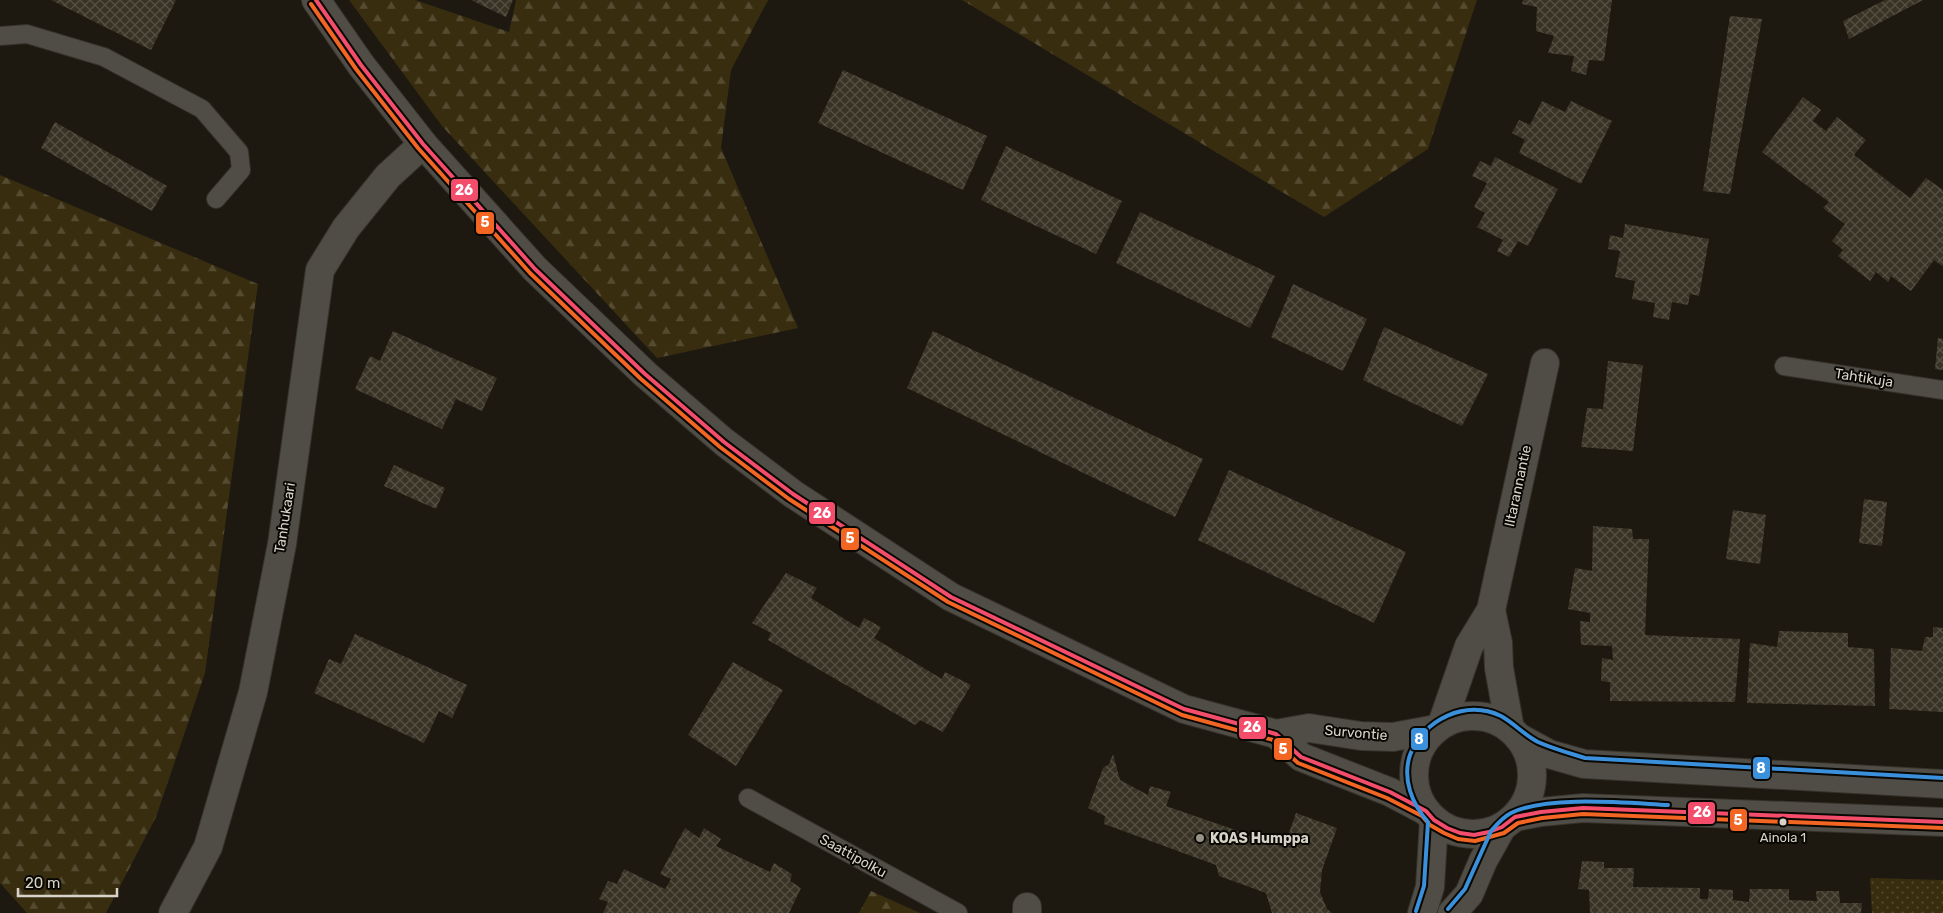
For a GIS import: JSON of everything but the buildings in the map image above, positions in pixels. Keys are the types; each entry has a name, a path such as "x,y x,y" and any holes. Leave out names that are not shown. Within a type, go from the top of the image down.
{"main road":[{"name":"Survontie","path":"316,0 361,65 423,144 536,269 645,374 724,442 793,494 951,597 1184,709 1276,734 1309,728 1361,736 1393,737 1439,727"},
{"name":"Tanhukaari","path":"173,913 208,847 253,692 282,544 320,270 346,228 388,176 423,144"},
{"name":"Iltarannantie","path":"1439,727 1469,646 1491,610 1545,363"},
{"name":"Iltarannantie","path":"1491,610 1498,643 1499,668 1514,733"},
{"path":"1943,784 1584,764 1549,754 1494,720 1477,716 1459,718 1439,727 1424,742 1416,759 1414,777 1417,795 1430,816 1446,828 1460,833 1489,832 1508,822 1542,812 1583,808 1943,822"},
{"path":"1452,913 1469,894 1483,861 1508,822 1525,803 1531,786 1532,769 1527,752 1514,733"},
{"name":"Survontie","path":"1276,734 1301,757 1390,792 1430,816"},
{"path":"1422,913 1430,887 1430,816"}],"lane":[{"path":"0,36 27,34 104,57 202,109 239,152 241,170 216,199"},
{"name":"Tahtikuja","path":"1784,366 1943,390"},
{"name":"Saattipolku","path":"748,798 958,913"}],"green space":[{"path":"349,0 415,0 509,32 516,0 769,0 731,70 721,148 798,328 657,358 442,126"},
{"path":"962,0 1477,0 1428,149 1324,217"},
{"path":"0,175 258,284 205,673 156,817 106,913 27,913 0,883"},
{"path":"1870,878 1943,880 1943,913 1872,913"},
{"path":"871,891 920,913 859,913"}],"transit line":[{"name":"26","path":"316,0 361,65 423,144 535,269 645,374 724,442 793,494 951,597 1184,709 1276,734 1301,757 1390,792 1426,811 1434,820 1447,828 1460,833 1474,835 1489,832 1502,827 1515,817 1541,812 1583,808 1943,822"},
{"name":"5","path":"311,4 356,69 418,148 530,273 641,379 720,447 789,499 948,602 1182,715 1273,740 1298,763 1387,798 1422,816 1430,825 1458,839 1475,841 1504,833 1518,823 1542,818 1583,814 1943,828"},
{"name":"8","path":"1416,911 1424,886 1428,822 1417,807 1410,791 1407,773 1410,755 1416,742 1425,731 1436,722 1461,711 1488,711 1501,716 1538,742 1585,758 1943,778"},
{"name":"8","path":"1448,909 1465,889 1491,831 1511,813 1526,807 1566,802 1668,805"}],"place":[{"name":"Ainola 1","path":"1783,822"},
{"name":"KOAS Humppa","path":"1200,838"}]}
